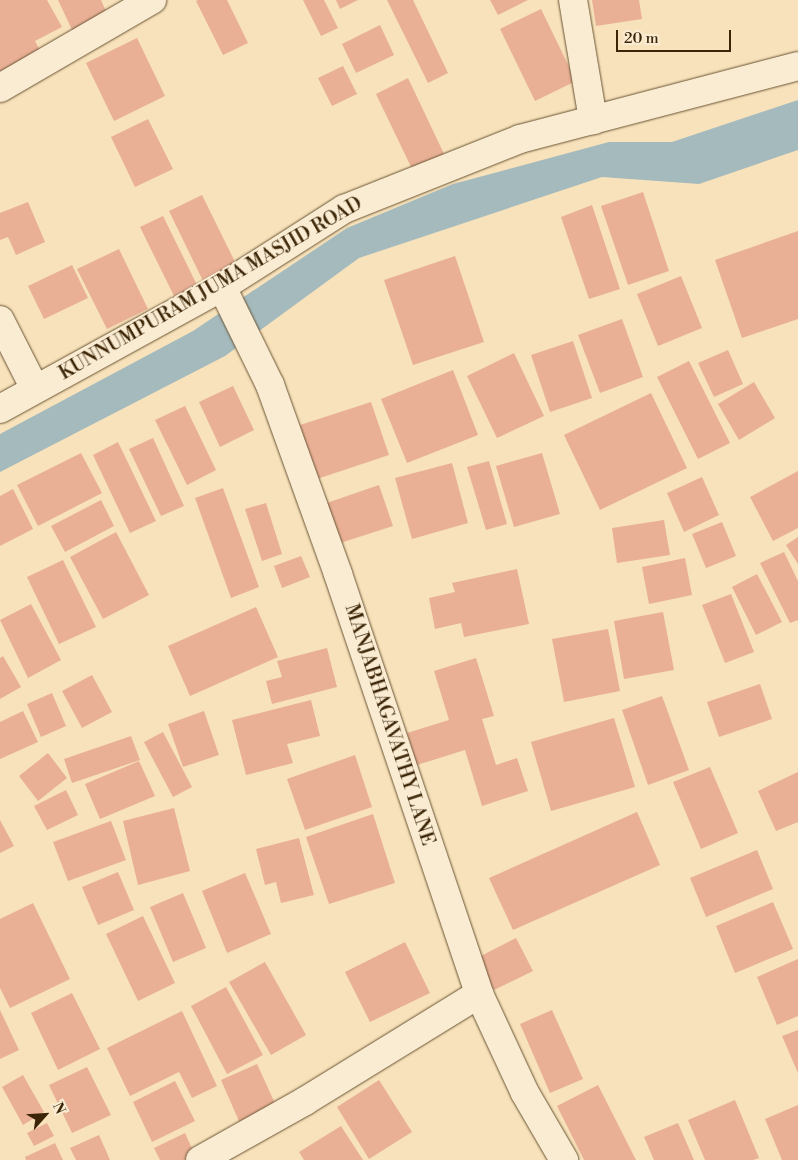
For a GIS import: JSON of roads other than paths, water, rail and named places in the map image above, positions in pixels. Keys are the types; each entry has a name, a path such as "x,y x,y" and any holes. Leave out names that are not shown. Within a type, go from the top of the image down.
{"street":[{"path":"0,88 152,0"},
{"path":"573,0 593,120"},
{"name":"KUNNUMPURAM JUMA MASJID ROAD","path":"0,409 223,291 344,209 520,139 798,66"},
{"name":"MANJABHAGAVATHY LANE","path":"223,291 253,355 270,385 338,574 479,994 526,1093 564,1160"},
{"path":"0,320 35,389"},
{"path":"200,1160 305,1101 479,994"}]}
